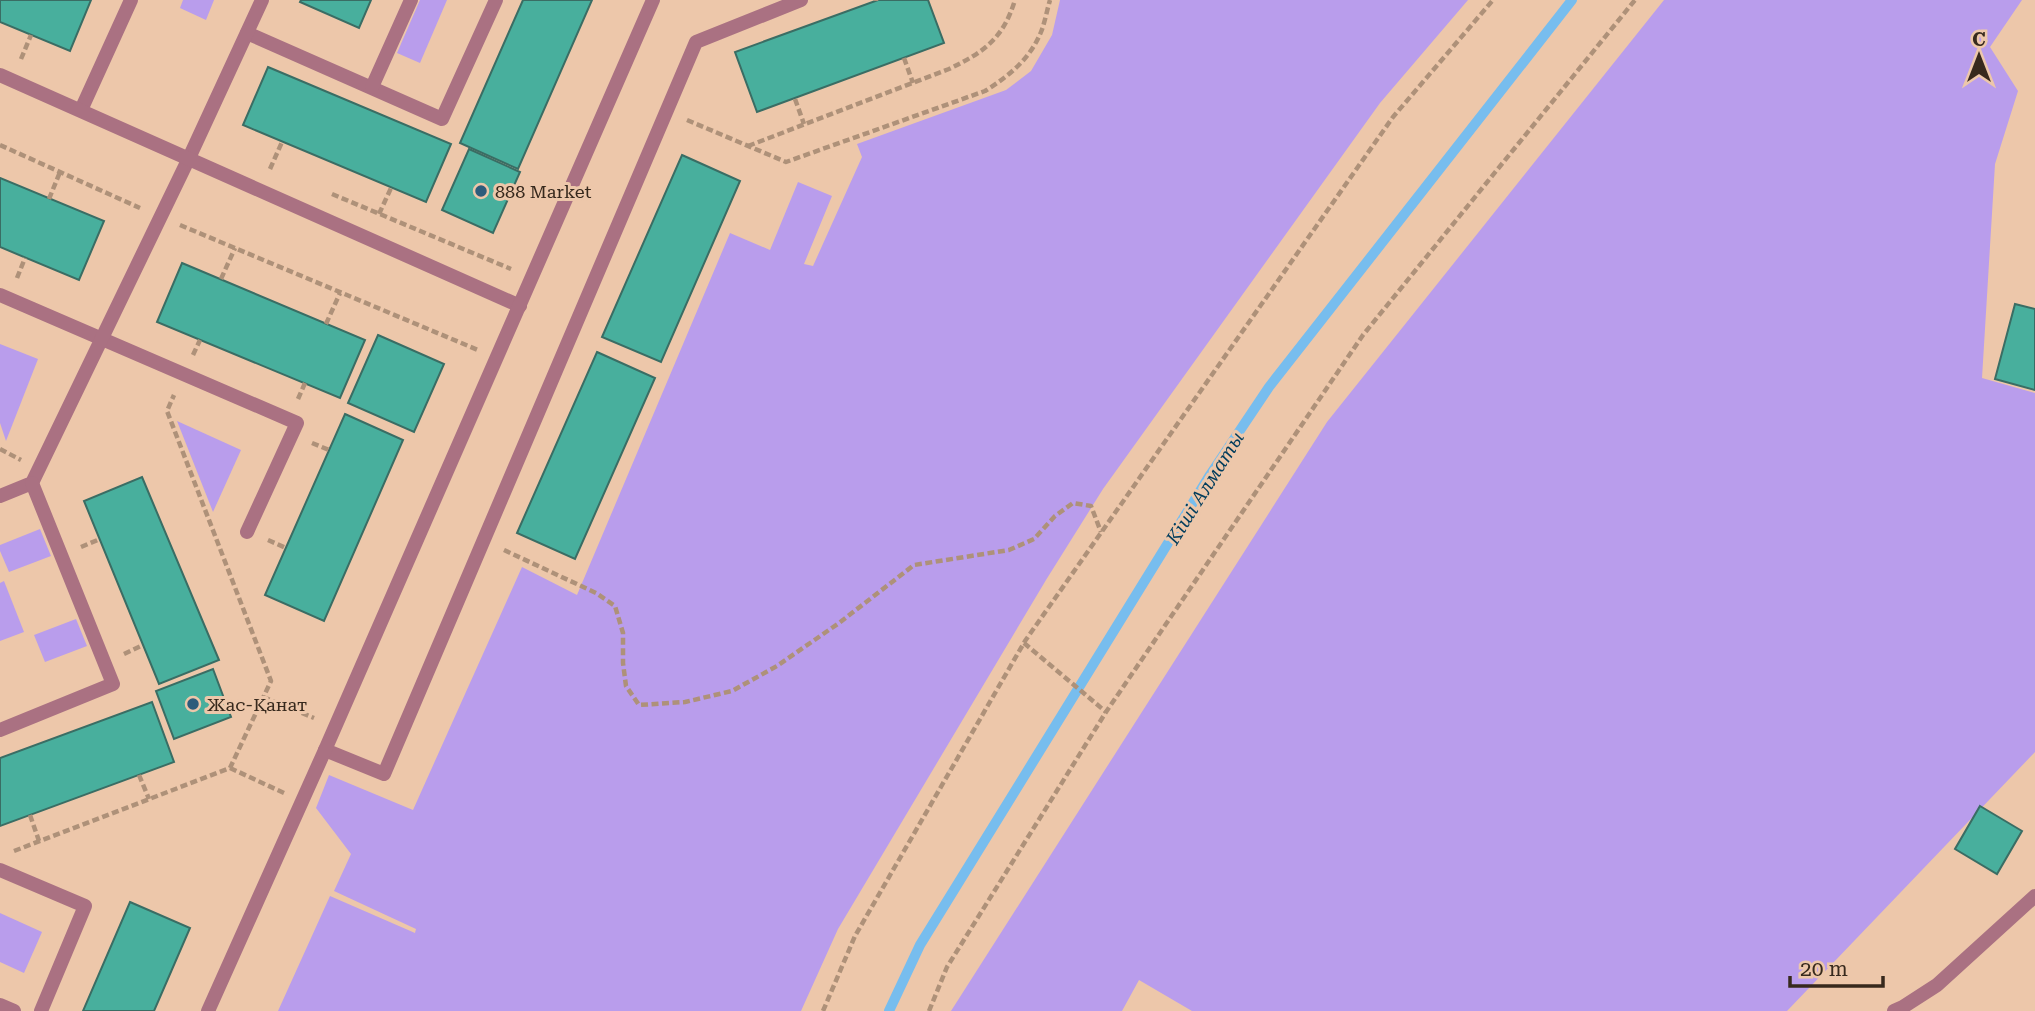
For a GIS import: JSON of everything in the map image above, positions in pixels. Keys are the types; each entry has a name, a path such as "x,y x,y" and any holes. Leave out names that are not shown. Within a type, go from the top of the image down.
{"street":[{"path":"81,110 131,0"},
{"path":"0,496 32,484 190,158 262,0"},
{"path":"372,87 411,0"},
{"path":"247,33 442,119 496,0"},
{"path":"208,1011 498,358 653,0"},
{"path":"325,750 384,774 696,42 801,0"},
{"path":"0,75 520,306"},
{"path":"0,295 297,423 247,532"},
{"path":"0,730 113,684 32,484"},
{"path":"0,870 85,906 41,1011"},
{"path":"1894,1011 1937,985 2035,896"},
{"path":"0,1005 14,1011"}],"path":[{"path":"748,146 949,69 978,55 996,38 1011,14 1015,0"},
{"path":"667,112 786,162 985,91 1009,76 1026,58 1041,33 1050,0"},
{"path":"823,1011 855,936 1024,643 1394,117 1493,0"},
{"path":"929,1011 947,967 1107,712 1363,335 1635,0"},
{"path":"20,60 32,35"},
{"path":"904,58 913,83"},
{"path":"795,99 804,124"},
{"path":"270,169 282,142"},
{"path":"0,145 161,217 498,358"},
{"path":"49,198 60,172"},
{"path":"379,214 391,188"},
{"path":"221,279 235,248"},
{"path":"326,324 340,292"},
{"path":"10,852 230,768 271,681 166,411 184,374"},
{"path":"484,541 596,593 615,606 623,633 626,686 639,705 685,702 732,691 777,666 914,565 1009,550 1034,539 1055,516 1073,502 1091,506 1101,532"},
{"path":"1024,643 1107,712"},
{"path":"263,697 335,727"},
{"path":"230,768 302,801"},
{"path":"139,775 149,799"},
{"path":"30,815 39,841"}],"shaded area":[{"path":"183,0 214,0 206,20 180,8"},
{"path":"420,0 447,0 420,63 397,53"},
{"path":"1060,0 1468,0 1380,103 1103,489 838,929 801,1011 278,1011 330,896 415,933 416,929 334,891 351,854 316,808 329,775 413,810 522,567 577,595 730,233 770,250 798,182 832,196 804,264 813,266 862,157 857,144 1006,90 1031,71 1052,35"},
{"path":"1664,0 2022,0 1990,47 2018,91 1995,164 1982,378 2035,393 2035,752 1787,1011 1192,1011 1139,980 1122,1011 951,1011 1327,422"},
{"path":"0,344 38,359 6,441 0,423"},
{"path":"177,421 241,450 213,512"},
{"path":"40,529 51,556 9,572 0,545"},
{"path":"4,581 24,632 0,641 0,583"},
{"path":"76,619 87,646 45,662 34,635"},
{"path":"0,913 42,932 24,973 0,962"}],"building":[{"path":"0,0 91,0 70,51 0,22"},
{"path":"371,0 359,28 300,2"},
{"path":"523,0 592,0 518,169 460,143"},
{"path":"878,0 928,0 944,43 757,112 735,52"},
{"path":"268,67 451,144 426,202 243,125"},
{"name":"888 Market","path":"469,149 520,172 493,233 442,210"},
{"path":"682,155 740,181 661,362 602,337"},
{"path":"0,178 104,221 79,280 0,247"},
{"path":"182,263 365,340 340,398 157,322"},
{"path":"2015,304 2035,309 2035,390 1995,379"},
{"path":"378,335 444,364 414,432 348,403"},
{"path":"597,352 655,378 575,559 517,533"},
{"path":"345,414 403,440 324,621 265,595"},
{"path":"142,477 219,660 159,684 84,501"},
{"name":"Жас-Қанат","path":"213,669 231,717 174,739 156,691"},
{"path":"152,702 174,762 0,826 0,758"},
{"path":"1980,806 2022,831 1997,874 1955,849"},
{"path":"130,902 190,928 154,1011 83,1011"}],"waterway":[{"name":"Кіші Алматы","path":"889,1011 920,945 1210,475 1269,387 1572,0"}],"place":[{"name":"888 Market","path":"481,191"},
{"name":"Жас-Қанат","path":"193,704"}]}
